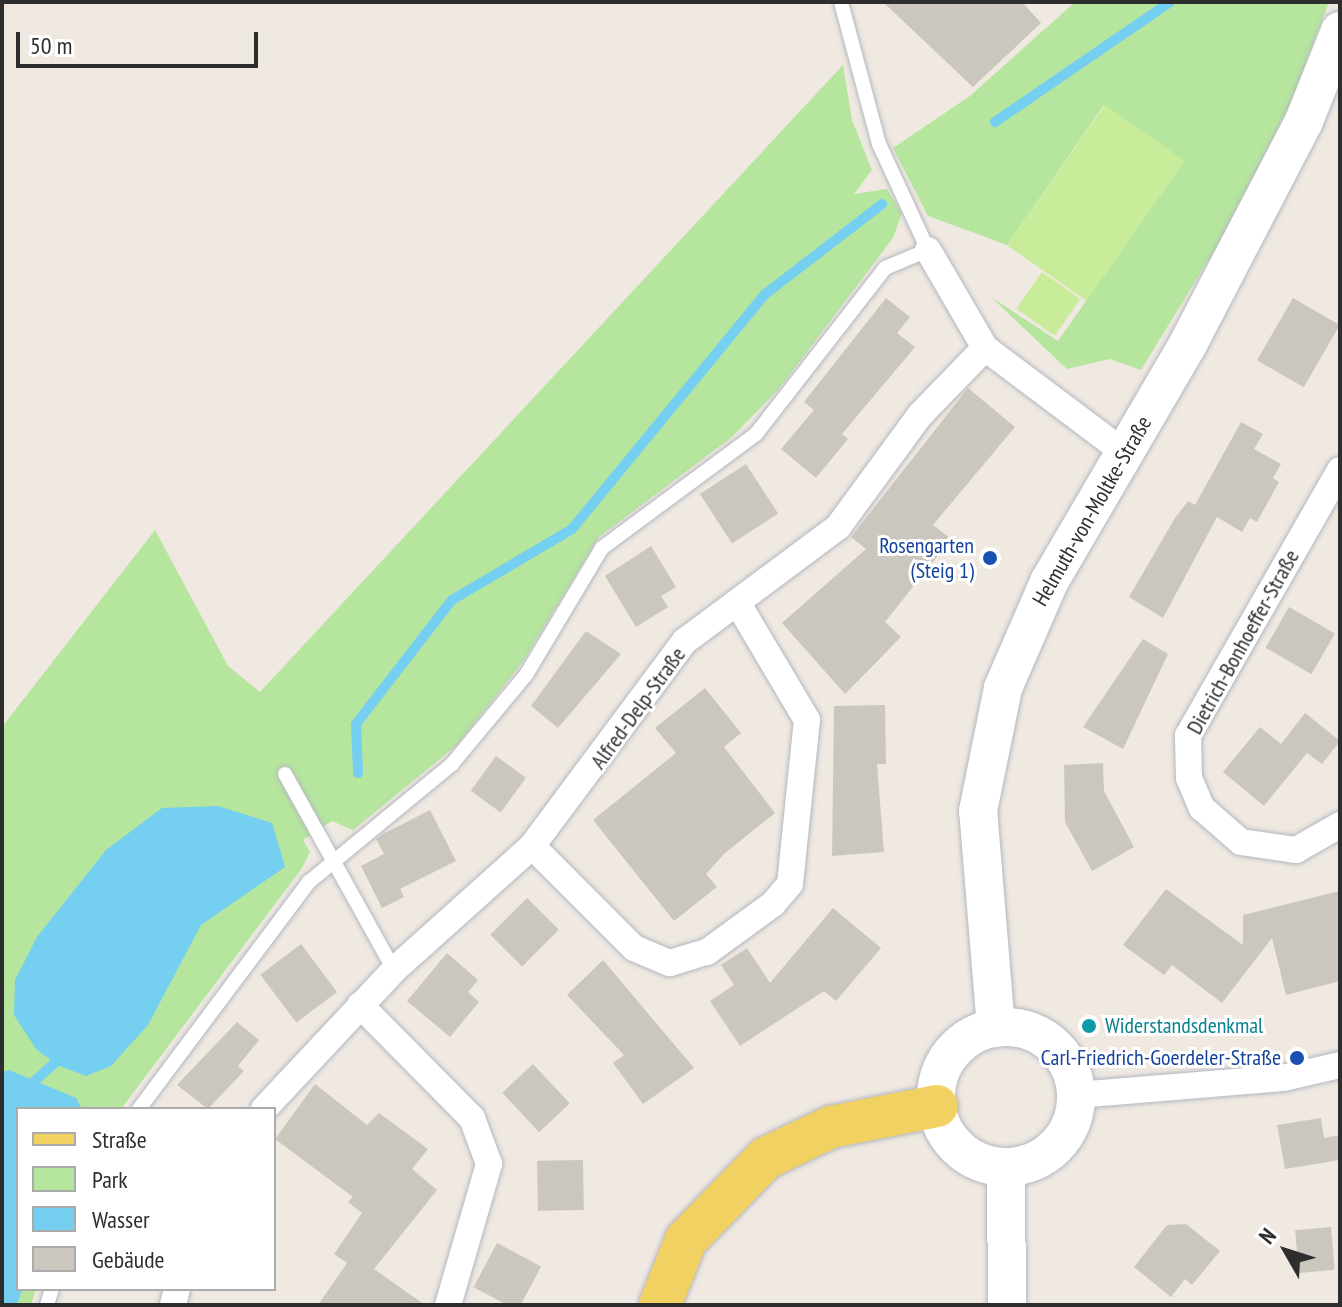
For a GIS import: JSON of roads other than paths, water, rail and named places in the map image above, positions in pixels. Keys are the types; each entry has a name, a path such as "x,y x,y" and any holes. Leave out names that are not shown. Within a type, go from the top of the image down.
{"main road":[{"path":"660,1305 686,1240 766,1158 831,1127 937,1106"}],"street":[{"name":"Helmuth-von-Moltke-Straße","path":"996,1028 978,811 988,741 1029,620 1125,453 1304,121 1340,31"},
{"path":"928,250 985,348 1125,453"},
{"name":"Alfred-Delp-Straße","path":"266,1107 394,970 532,846 685,641 838,527 920,415 985,348"},
{"name":"Dietrich-Bonhoeffer-Straße","path":"1340,470 1188,735 1189,778 1202,808 1241,842 1296,850 1340,825"},
{"path":"532,846 634,948 670,963 707,952 773,904 790,884 807,720 738,604"},
{"path":"360,1005 472,1118 489,1164 448,1305"},
{"path":"996,1028 1047,1040 1067,1061 1077,1095 1072,1123 1056,1147 1006,1168 967,1156 942,1125 937,1106 951,1055 996,1028"},
{"path":"1077,1095 1283,1078 1340,1065"},
{"path":"1006,1168 1007,1305"}],"lane":[{"path":"140,1107 309,882 452,764 526,675 602,548 756,434 885,268 928,250 879,144 841,2"},
{"path":"285,774 394,970"}],"water":[{"path":"218,806 272,823 285,867 201,925 148,1025 111,1066 86,1076 57,1065 36,1049 14,1015 15,980 37,937 106,850 162,808"},
{"path":"9,1070 76,1098 81,1107 16,1107 16,1291 21,1291 17,1305 2,1305 2,1072"}],"waterway":[{"path":"995,122 1170,2"},
{"path":"358,773 356,724 452,600 572,529 764,295 882,204"},
{"path":"30,1085 65,1054"}],"place":[{"name":"Rosengarten (Steig 1)","path":"990,558"},
{"name":"Widerstandsdenkmal","path":"1089,1026"},
{"name":"Carl-Friedrich-Goerdeler-Straße","path":"1297,1058"}]}
